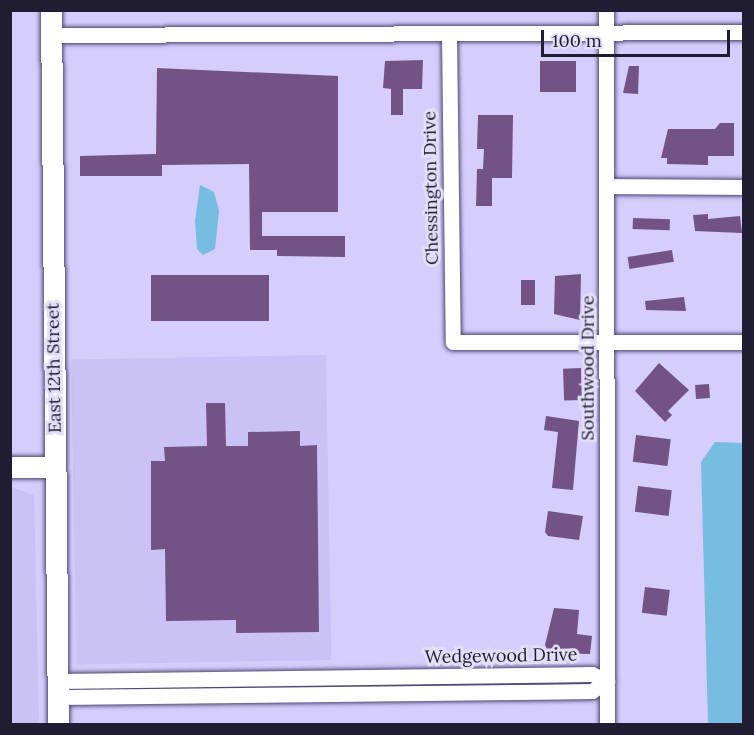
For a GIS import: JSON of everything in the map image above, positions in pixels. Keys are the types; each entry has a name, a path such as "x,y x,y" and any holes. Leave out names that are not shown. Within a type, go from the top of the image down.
{"street":[{"name":"East 12th Street","path":"51,10 58,724"},
{"name":"Southwood Drive","path":"606,10 607,724"},
{"path":"51,35 744,32"},
{"name":"Chessington Drive","path":"449,34 453,342 607,342"},
{"path":"607,186 744,187"},
{"path":"607,342 744,342"},
{"path":"10,467 55,467"},
{"name":"Wedgewood Drive","path":"58,689 591,691 607,681"}],"shaded area":[{"path":"326,355 331,660 76,664 71,359"},
{"path":"11,487 34,495 39,724 11,724"}],"water":[{"path":"200,185 214,192 219,211 215,249 203,255 197,249 195,221"},
{"path":"715,442 743,443 743,724 708,724 701,462"}],"building":[{"path":"423,60 422,89 403,89 403,115 391,115 391,89 383,88 385,61"},
{"path":"540,61 576,61 576,92 540,92"},
{"path":"629,66 639,66 638,94 623,93"},
{"path":"157,68 338,76 338,212 262,212 262,236 345,236 345,257 277,256 277,250 250,250 249,164 162,165 162,176 80,176 80,156 156,154"},
{"path":"478,115 513,115 512,178 492,178 492,206 476,206 477,169 483,169 484,149 477,149"},
{"path":"720,123 734,123 734,156 708,156 708,165 667,164 667,158 661,158 668,129 715,129"},
{"path":"708,214 708,219 740,216 742,233 695,231 693,215"},
{"path":"633,218 670,219 670,230 633,229"},
{"path":"672,250 674,262 629,269 628,257"},
{"path":"581,274 580,320 554,314 555,276"},
{"path":"151,275 269,275 269,321 151,321"},
{"path":"521,280 535,280 535,305 521,305"},
{"path":"684,297 686,311 646,310 645,301"},
{"path":"659,363 689,390 668,411 672,415 665,422 635,391"},
{"path":"581,368 582,400 564,401 563,369"},
{"path":"709,384 710,398 696,399 695,385"},
{"path":"206,403 225,403 226,446 248,446 248,432 300,431 300,446 317,445 319,632 236,633 236,620 166,621 165,549 151,550 151,461 165,461 164,447 207,446"},
{"path":"546,416 579,421 573,490 552,488 558,432 544,430"},
{"path":"636,435 671,439 667,466 633,462"},
{"path":"638,486 672,490 669,516 635,512"},
{"path":"548,511 583,516 579,540 548,536 545,532"},
{"path":"645,587 670,590 667,616 642,613"},
{"path":"554,608 579,610 577,634 592,636 590,654 549,653 545,645"}]}
